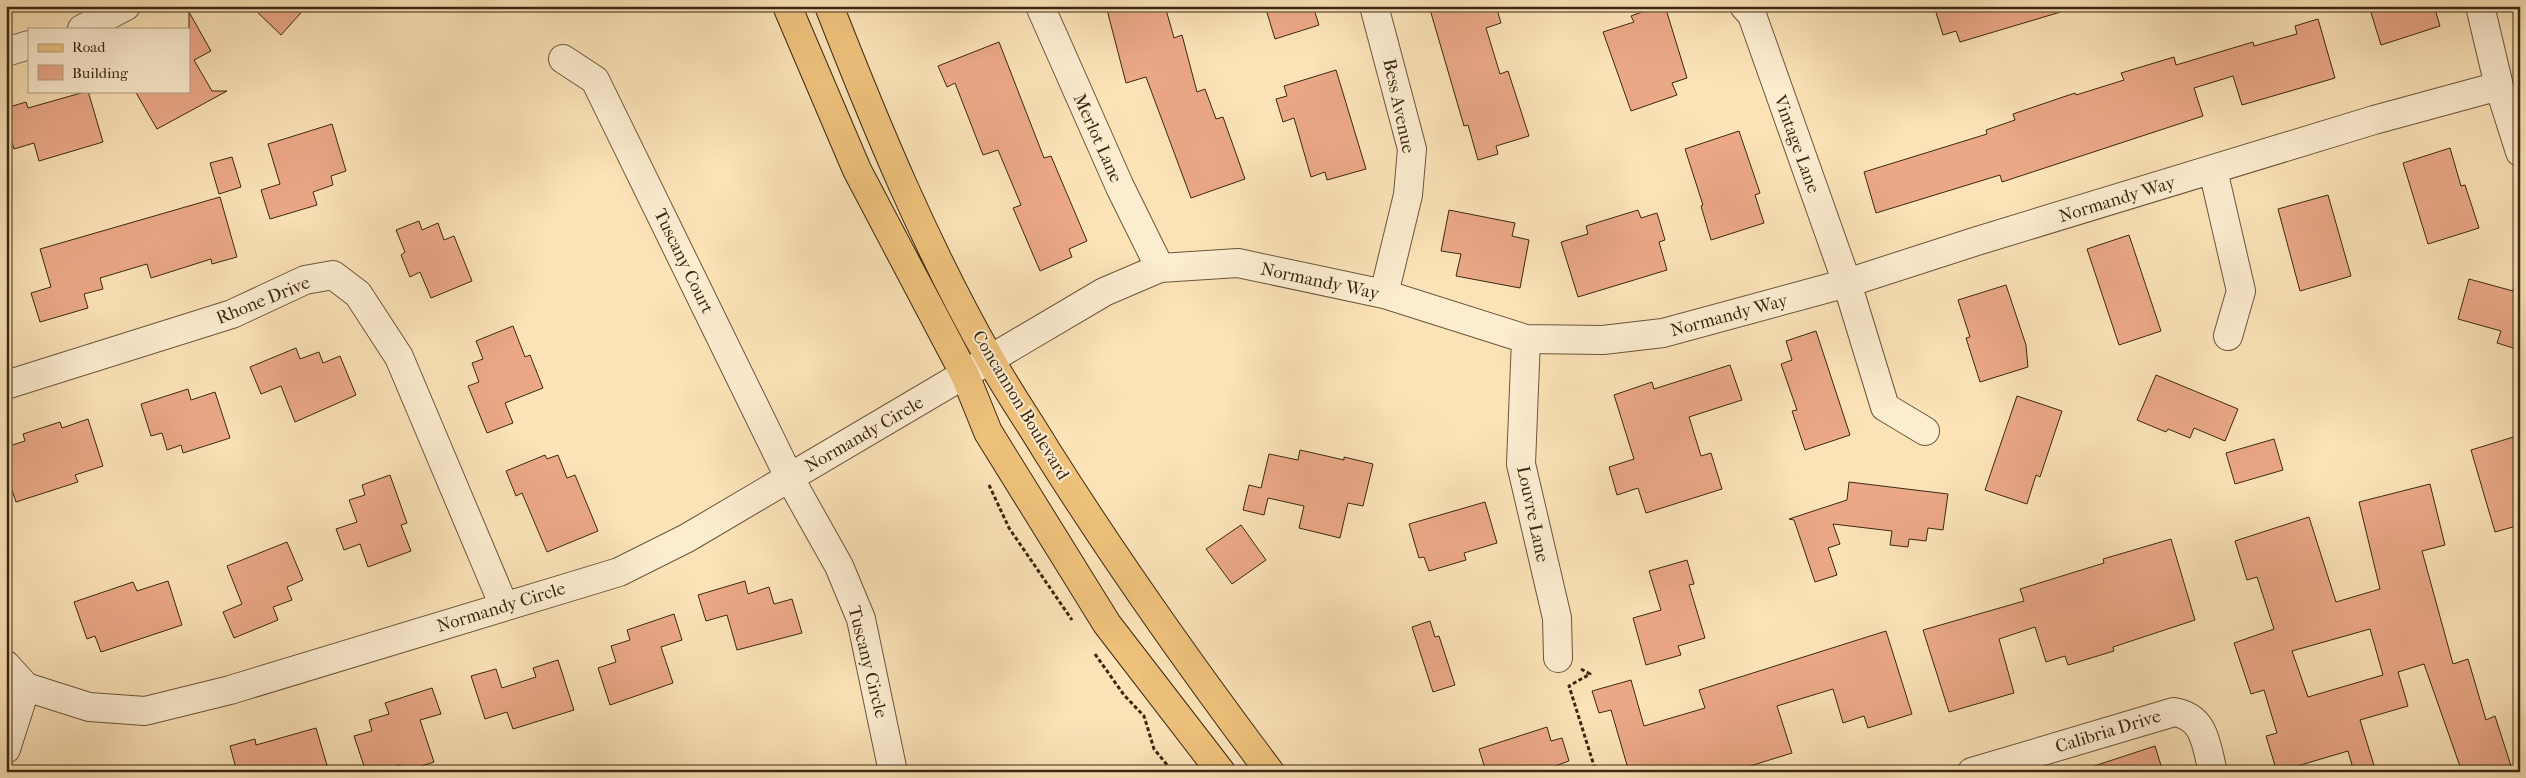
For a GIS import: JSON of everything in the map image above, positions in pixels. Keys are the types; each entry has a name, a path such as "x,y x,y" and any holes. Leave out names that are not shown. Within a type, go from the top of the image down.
{"main road":[{"name":"Concannon Boulevard","path":"787,6 857,170 965,375 988,432 1102,616 1221,772"},
{"name":"Concannon Boulevard","path":"829,6 871,113 936,256 990,360 1095,527 1186,660 1270,772"}],"street":[{"path":"84,28 126,6"},
{"name":"Merlot Lane","path":"1040,6 1120,187 1160,268"},
{"name":"Bess Avenue","path":"1374,6 1412,149 1408,195 1384,294"},
{"path":"2480,6 2500,86 2520,152"},
{"name":"Vintage Lane","path":"1754,9 1846,283 1885,407 1925,431"},
{"path":"6,52 28,45"},
{"name":"Tuscany Court","path":"563,59 595,80 789,477"},
{"name":"Normandy Way","path":"965,375 1104,292 1160,268 1238,263 1384,294 1526,339 1603,340 1663,333 1846,283 2374,120 2500,86"},
{"path":"2213,170 2241,291 2228,336"},
{"name":"Rhone Drive","path":"6,384 232,314 305,280 333,275 358,294 398,358 504,606"},
{"name":"Louvre Lane","path":"1526,339 1521,464 1557,618 1558,658"},
{"name":"Normandy Circle","path":"26,687 89,707 145,710 230,690 618,572 687,538 965,375"},
{"name":"Tuscany Circle","path":"789,477 839,566 861,619 893,772"},
{"path":"6,665 26,687 6,748"},
{"name":"Calibria Drive","path":"1972,772 2166,713 2187,714 2197,722 2203,734 2213,772"}],"path":[{"path":"1590,674 1569,686 1596,772"}],"building":[{"path":"251,6 307,6 281,35"},
{"path":"1106,6 1165,6 1174,38 1182,35 1197,92 1205,89 1216,119 1223,117 1245,179 1191,198 1146,77 1126,83"},
{"path":"1265,6 1313,6 1319,25 1275,39"},
{"path":"1429,6 1496,6 1501,23 1486,28 1500,74 1508,71 1529,136 1496,146 1498,154 1478,160 1468,125 1464,126"},
{"path":"1658,6 1665,6 1687,78 1672,83 1677,95 1631,111 1603,32 1634,22 1631,16"},
{"path":"1934,6 2063,6 2064,11 1960,42 1956,31 1943,35"},
{"path":"2369,6 2434,6 2440,26 2381,45"},
{"path":"189,12 211,51 194,60 212,91 227,91 157,129 136,92 190,92"},
{"path":"2318,19 2335,78 2242,105 2233,76 2194,88 2203,116 2002,182 2000,175 1876,213 1864,172 1987,134 1986,130 2015,120 2013,114 2075,93 2076,95 2124,80 2121,73 2174,57 2176,65 2253,42 2254,46 2297,34 2295,26"},
{"path":"999,42 1044,158 1051,156 1087,241 1069,249 1072,257 1040,271 1013,208 1021,205 998,150 983,155 955,83 947,87 938,66"},
{"path":"1336,70 1366,169 1327,180 1325,172 1311,177 1294,118 1283,122 1276,99 1287,96 1284,86"},
{"path":"88,92 103,142 39,161 34,143 14,149 6,122 6,108 26,102 28,108"},
{"path":"332,124 346,171 331,176 333,185 313,192 317,205 270,219 261,190 280,184 268,144"},
{"path":"1739,131 1760,193 1755,195 1764,223 1711,240 1701,206 1703,205 1685,149"},
{"path":"2450,148 2461,186 2465,185 2479,228 2428,244 2403,163"},
{"path":"232,157 241,187 219,194 210,163"},
{"path":"2328,195 2351,276 2300,291 2278,209"},
{"path":"220,197 237,257 212,264 211,259 151,278 147,264 100,278 103,289 84,294 88,308 40,322 31,293 51,287 40,249"},
{"path":"1449,210 1515,223 1512,236 1529,240 1520,288 1456,276 1461,254 1441,251"},
{"path":"1638,210 1641,218 1657,213 1665,240 1659,242 1667,270 1578,297 1561,242 1588,234 1586,226"},
{"path":"419,221 422,230 438,223 444,240 454,236 472,281 431,298 420,272 410,277 401,255 405,252 396,230"},
{"path":"2129,235 2161,331 2119,345 2087,249"},
{"path":"2469,279 2513,291 2515,284 2520,285 2520,350 2497,343 2501,331 2458,319"},
{"path":"2006,285 2026,345 2028,367 1980,382 1966,338 1970,337 1958,300"},
{"path":"513,326 525,357 530,355 543,388 505,403 513,423 487,433 468,386 479,382 472,363 483,359 476,341"},
{"path":"1816,331 1850,435 1805,450 1792,411 1797,410 1781,364 1792,360 1786,341"},
{"path":"296,348 300,359 319,352 323,363 340,356 356,395 295,422 281,386 261,394 250,367"},
{"path":"1730,365 1742,400 1689,417 1701,456 1711,453 1722,489 1646,513 1638,488 1617,495 1609,467 1634,459 1614,395 1652,382 1654,389"},
{"path":"2156,375 2238,409 2225,441 2194,428 2190,438 2168,429 2166,432 2137,420"},
{"path":"188,389 191,400 215,392 230,438 183,453 181,445 167,450 162,433 151,436 141,404"},
{"path":"2017,396 2062,411 2040,477 2036,475 2027,504 1985,490"},
{"path":"88,419 103,466 75,475 78,482 16,502 6,472 6,447 25,441 23,434 60,422 62,428"},
{"path":"2520,435 2520,525 2495,532 2471,450"},
{"path":"2274,439 2283,470 2235,484 2226,453"},
{"path":"1300,450 1344,460 1344,457 1373,464 1363,506 1348,503 1340,538 1299,528 1304,506 1268,498 1264,515 1243,510 1249,485 1261,488 1269,454 1298,460"},
{"path":"545,455 547,459 558,455 567,478 575,475 598,531 547,552 522,493 516,496 506,471"},
{"path":"390,475 407,523 401,525 411,551 368,567 360,544 344,550 336,529 357,522 349,500 365,495 362,485"},
{"path":"1849,482 1948,494 1943,530 1928,528 1926,541 1909,539 1908,547 1890,545 1892,531 1833,524 1840,544 1828,548 1837,575 1815,582 1794,520 1789,519 1847,500"},
{"path":"2430,484 2445,545 2422,551 2453,664 2468,659 2486,720 2495,716 2513,772 2462,772 2424,664 2398,672 2408,706 2360,720 2376,772 2354,772 2348,751 2277,772 2266,736 2277,733 2264,690 2251,694 2234,643 2274,629 2257,577 2247,580 2235,541 2309,517 2336,602 2380,589 2359,502","holes":["2370,629 2383,675 2308,697 2292,651"]},
{"path":"1485,502 1497,543 1464,553 1466,560 1429,571 1424,557 1419,558 1409,524"},
{"path":"1241,525 1266,560 1232,584 1206,549"},
{"path":"2171,539 2195,620 2113,647 2114,651 2068,665 2065,656 2046,662 2035,627 1999,639 2014,693 1949,712 1923,630 2024,601 2020,589 2104,563 2103,559"},
{"path":"287,542 303,580 287,587 292,600 273,607 278,620 234,638 223,612 242,604 227,566"},
{"path":"1687,560 1694,584 1689,585 1705,638 1678,646 1681,655 1646,665 1633,618 1661,610 1649,571"},
{"path":"168,581 182,625 101,652 95,636 87,639 74,602 133,582 137,591"},
{"path":"745,581 748,594 769,587 774,604 792,599 802,633 737,650 727,615 706,621 698,595"},
{"path":"674,614 682,640 661,647 673,683 610,705 598,668 616,662 611,646 630,640 627,630"},
{"path":"1430,621 1435,637 1439,636 1455,685 1433,692 1412,627"},
{"path":"1886,631 1912,714 1868,728 1864,716 1843,723 1833,689 1777,706 1792,753 1731,772 1629,772 1611,710 1599,713 1592,691 1631,680 1644,726 1705,708 1699,690"},
{"path":"558,660 574,710 513,729 507,712 485,719 471,676 496,669 502,688 536,677 533,668"},
{"path":"432,688 441,714 420,720 434,762 403,772 400,765 379,772 366,772 354,736 372,731 369,720 389,714 385,703"},
{"path":"1547,727 1551,741 1562,738 1569,761 1555,766 1557,772 1486,772 1479,749"},
{"path":"316,728 329,772 237,772 230,746 255,739 256,745"},
{"path":"2155,746 2163,772 2088,772 2088,768"}]}
